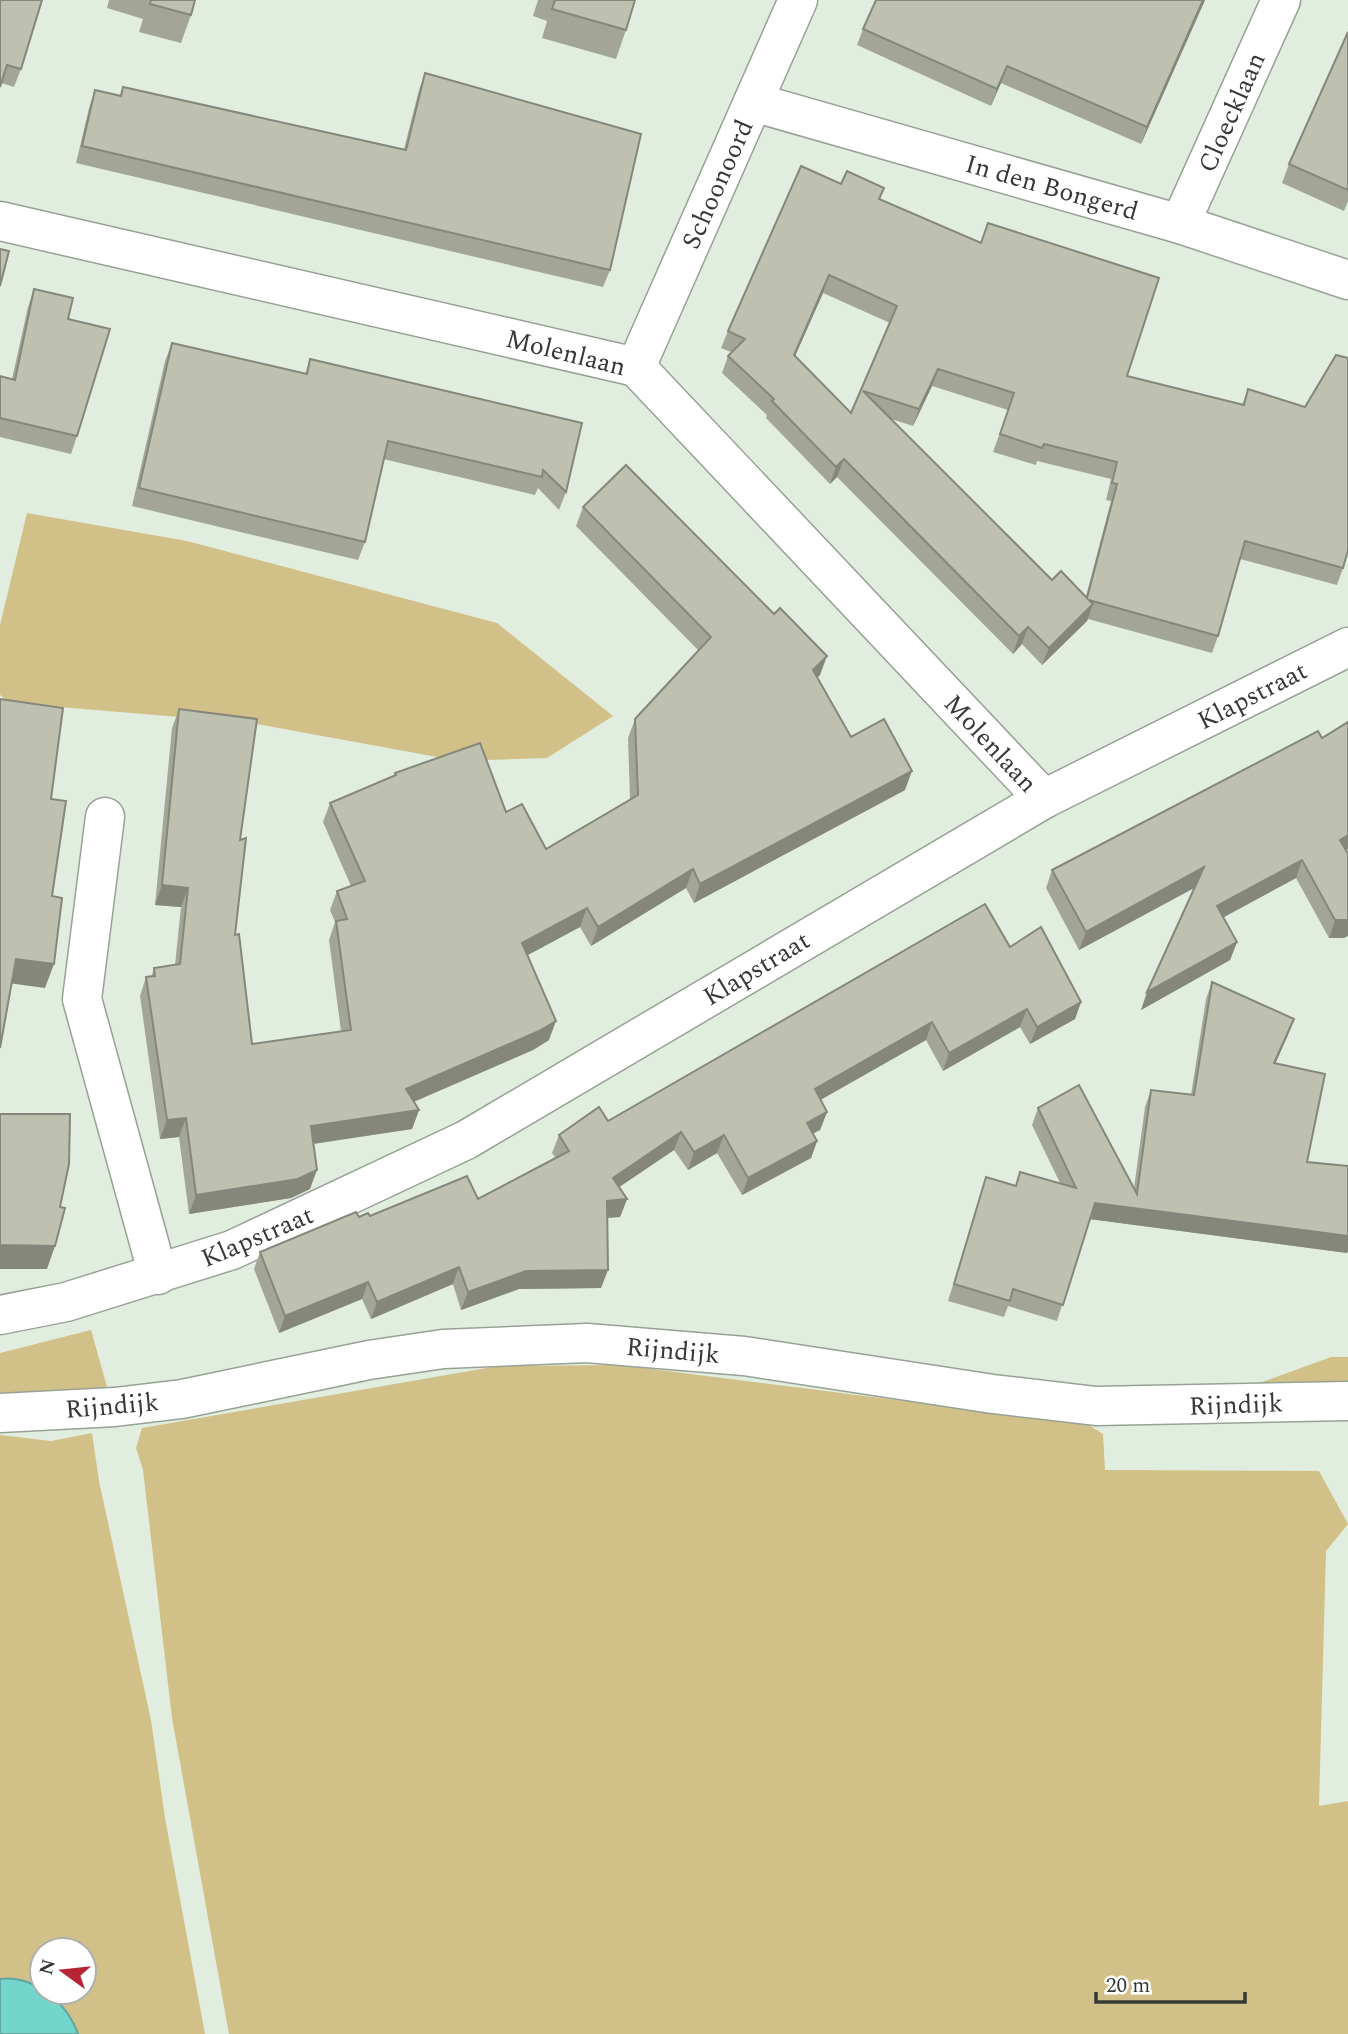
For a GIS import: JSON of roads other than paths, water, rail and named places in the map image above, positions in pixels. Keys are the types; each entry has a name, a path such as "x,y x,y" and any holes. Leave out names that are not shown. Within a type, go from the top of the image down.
{"street":[{"name":"Schoonoord","path":"636,367 798,0"},
{"name":"Cloecklaan","path":"1180,224 1281,0"},
{"name":"In den Bongerd","path":"753,102 1180,224 1348,279"},
{"name":"Molenlaan","path":"0,220 636,367 1044,799"},
{"name":"Klapstraat","path":"0,1315 66,1301 158,1275 232,1250 466,1140 1044,799 1348,646"},
{"path":"105,817 82,999 158,1275"},
{"name":"Rijndijk","path":"0,1413 115,1407 182,1399 369,1360 443,1349 587,1343 744,1356 993,1394 1096,1406 1348,1401"}],"water":[{"path":"0,1979 13,1979 28,1983 28,2006 61,2006 78,2034 0,2034"}]}
